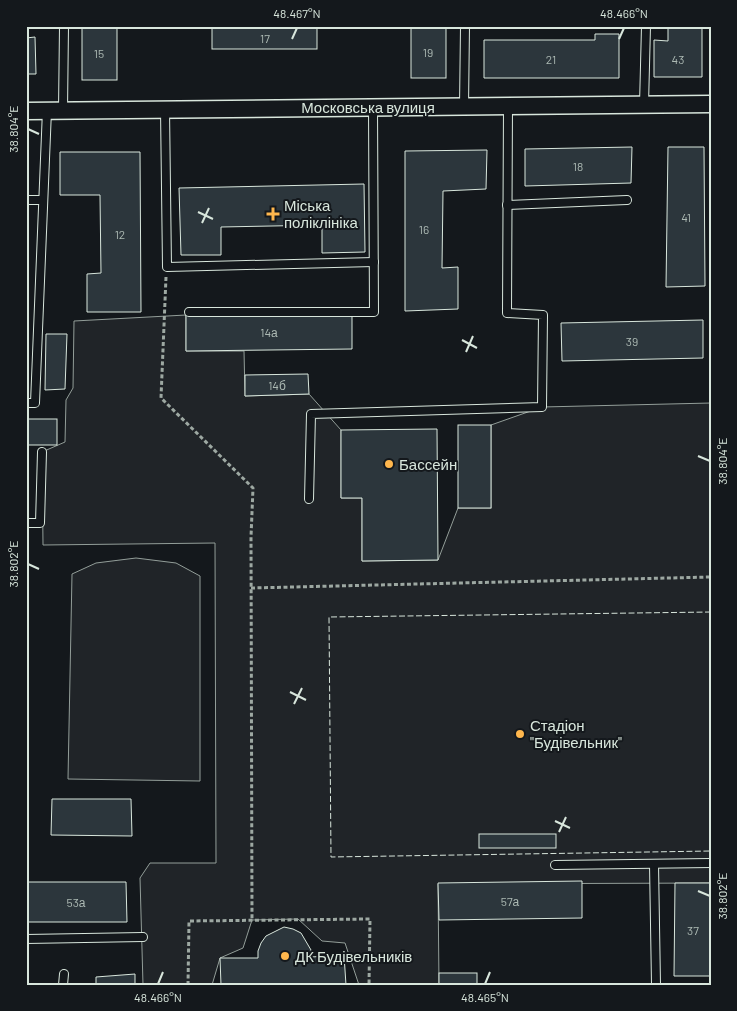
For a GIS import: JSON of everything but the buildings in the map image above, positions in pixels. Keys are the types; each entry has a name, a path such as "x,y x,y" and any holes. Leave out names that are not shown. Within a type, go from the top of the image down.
{"street":[{"name":"Московська вулиця","path":"26,111 711,104"}],"lane":[{"path":"26,403 35,403 43,200 64,26"},
{"path":"464,107 465,26"},
{"path":"644,105 646,26"},
{"path":"309,499 310,414 542,407 542,315 506,313 508,106"},
{"path":"189,312 374,312 373,107"},
{"path":"165,109 167,267 374,262"},
{"path":"26,200 43,200"},
{"path":"507,204 627,200"},
{"path":"26,524 40,523 42,452"},
{"path":"555,865 711,863"},
{"path":"654,864 656,985"},
{"path":"26,939 143,937"},
{"path":"63,985 64,974"}],"path":[{"path":"167,267 160,398 253,488 251,588 252,920"},
{"path":"251,588 711,577"},
{"path":"188,985 189,920 370,919 369,985"}],"shaded area":[{"path":"186,315 186,351 244,351 245,396 309,394 341,430 341,498 362,498 362,561 438,560 458,508 491,508 491,425 542,407 711,403 711,883 438,884 439,985 359,985 345,943 322,941 298,919 252,920 243,948 220,958 212,985 143,985 140,878 150,863 216,863 215,543 43,545 42,452 65,442 66,400 73,388 74,321"},
{"path":"136,558 176,563 200,576 200,781 68,779 72,574 96,563"}],"fence":[{"path":"711,612 329,617 331,857 711,851"}],"place":[{"name":"Міська поліклініка","path":"273,214"},
{"name":"Бассейн","path":"389,464"},
{"name":"Стадіон \"Будівельник\"","path":"520,734"},
{"name":"ДК Будівельників","path":"285,956"}]}
